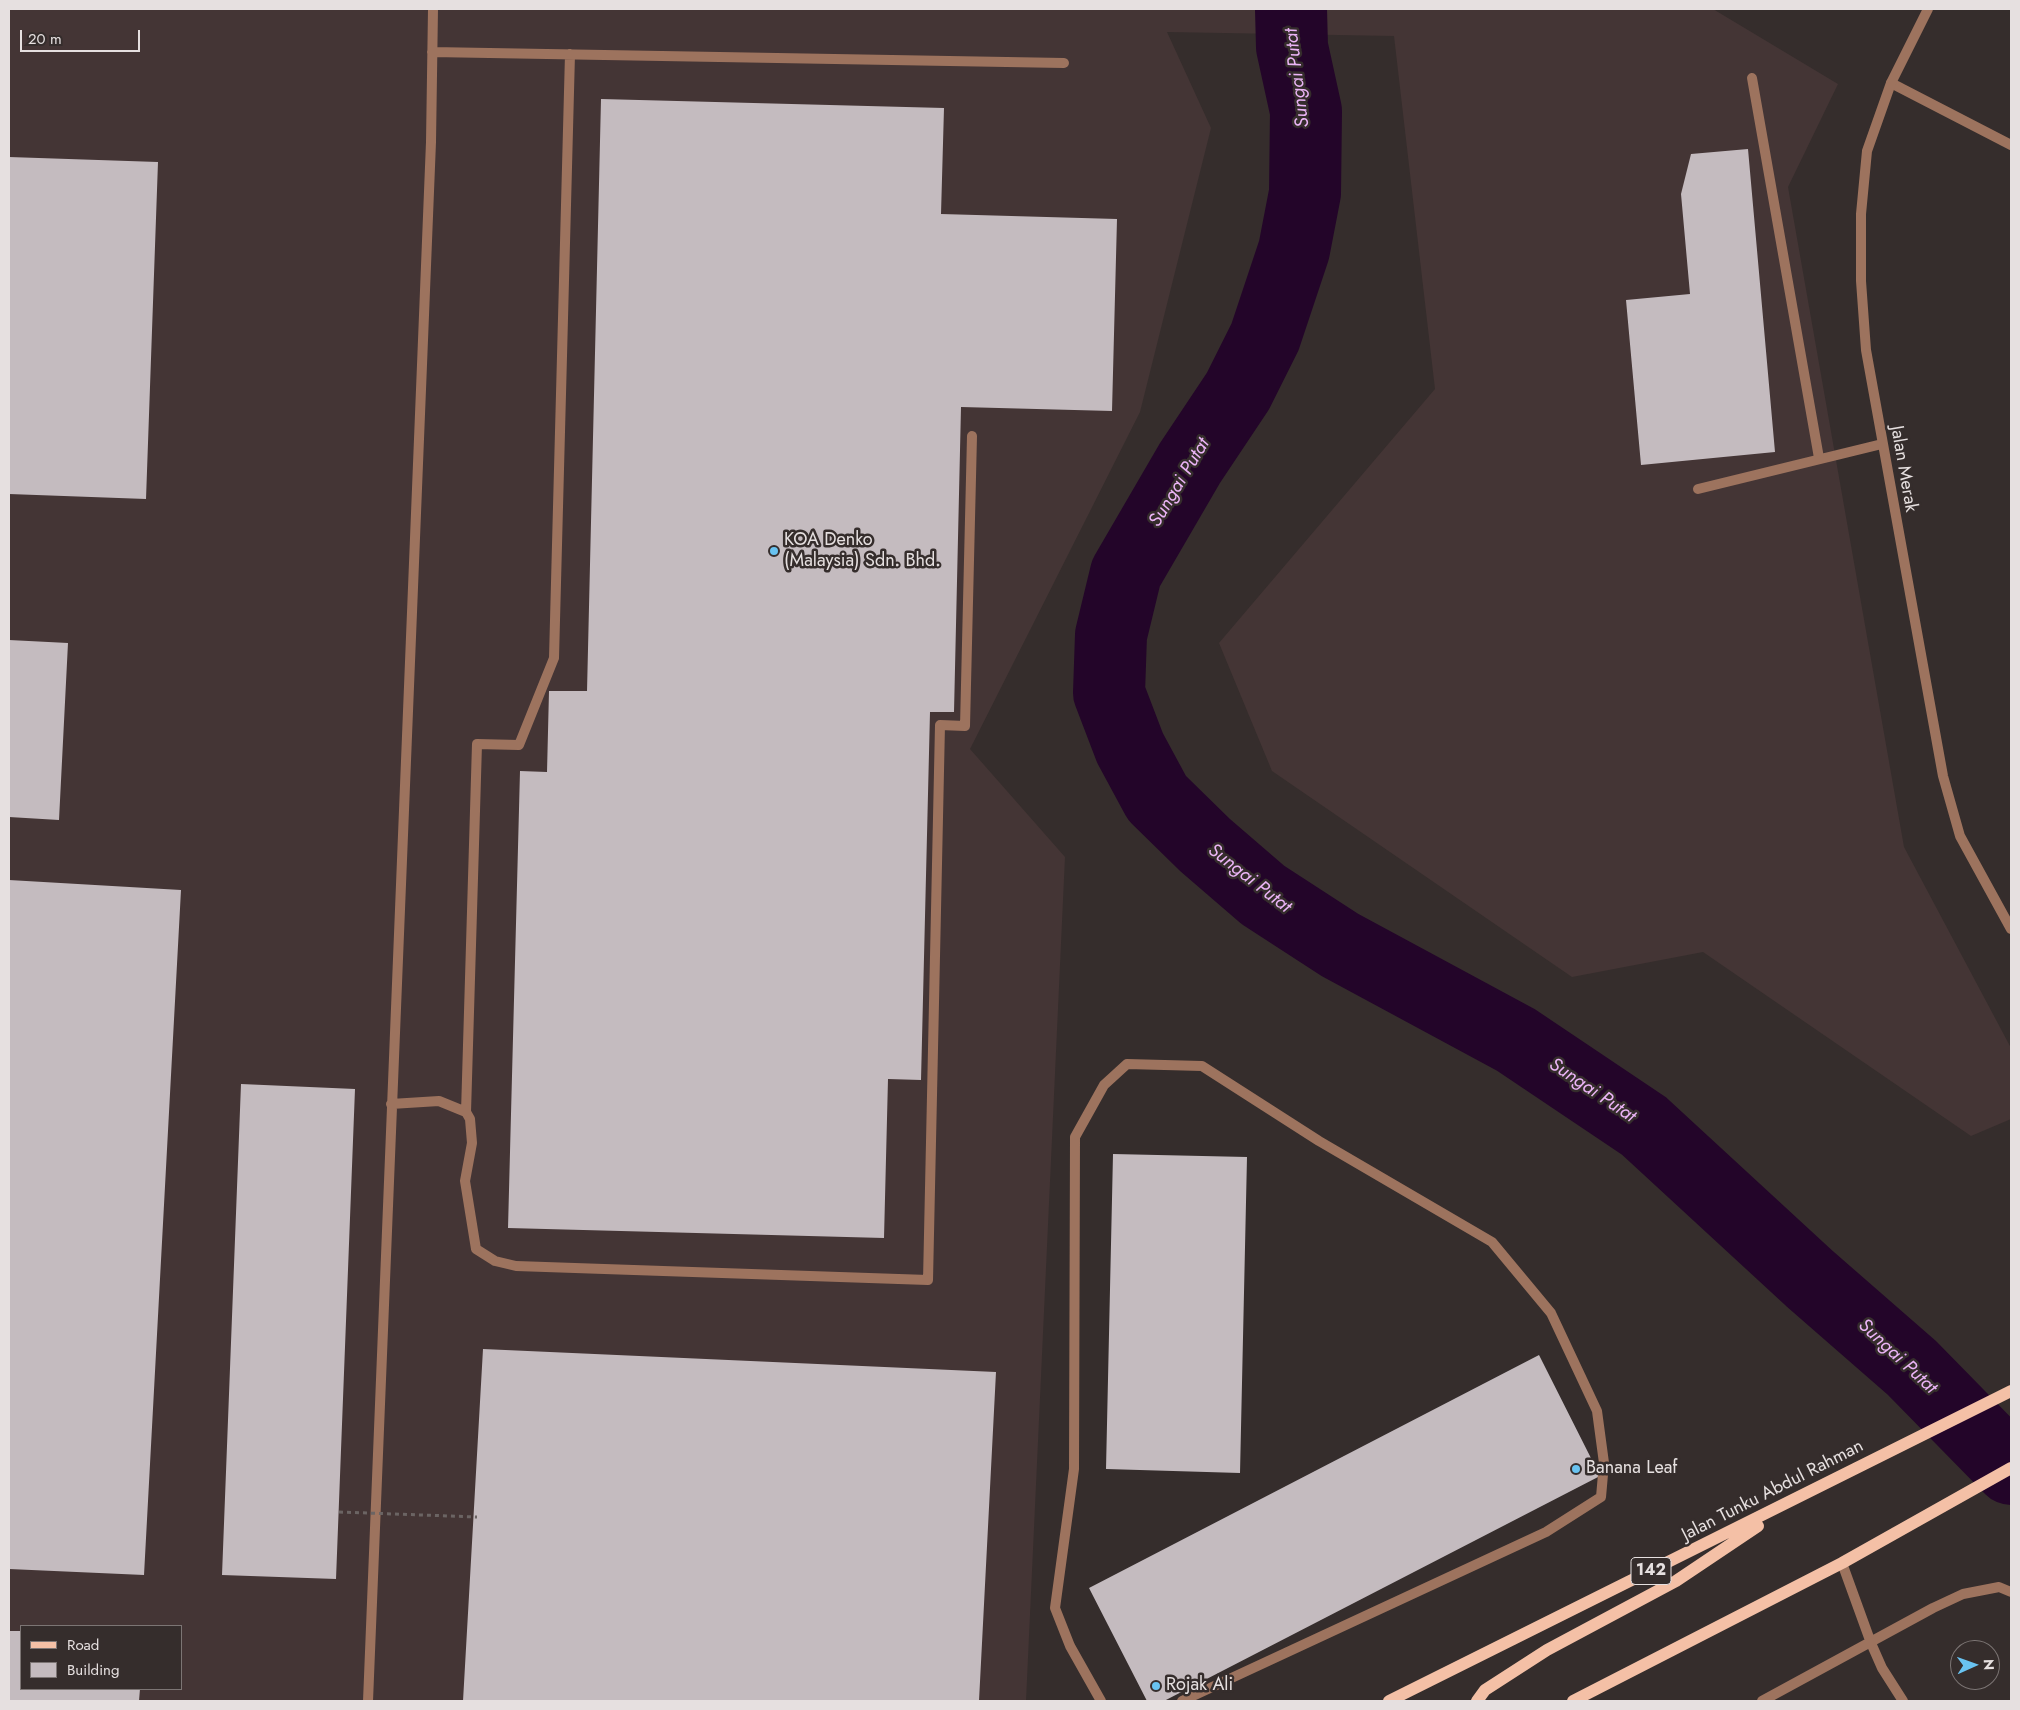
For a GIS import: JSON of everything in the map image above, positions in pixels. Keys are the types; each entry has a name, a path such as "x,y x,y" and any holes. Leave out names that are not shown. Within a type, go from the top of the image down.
{"main road":[{"name":"Jalan Tunku Abdul Rahman","path":"1388,1701 1802,1497 2011,1391"},
{"path":"1573,1701 1842,1563 2011,1468"},
{"path":"1477,1701 1486,1690 1547,1650 1676,1581 1802,1497"}],"street":[{"path":"368,1701 431,152 433,9"},
{"name":"Jalan Merak","path":"1928,9 1891,83 1867,151 1861,214 1860,281 1866,350 1943,776 1960,836 2011,929"},
{"path":"432,52 1064,63"},
{"path":"570,54 554,658 519,745 477,744 466,1112 470,1119 472,1143 465,1181 476,1249 495,1261 516,1266 928,1280 940,725 965,726 972,436"},
{"path":"1752,78 1819,458"},
{"path":"1891,83 2011,145"},
{"path":"1698,489 1882,444"},
{"path":"1101,1701 1070,1646 1055,1608 1074,1468 1075,1137 1104,1085 1127,1064 1202,1066 1319,1141 1492,1242 1551,1313 1597,1412 1604,1463 1601,1497 1546,1532 1182,1701"},
{"path":"391,1104 439,1101 466,1112"},
{"path":"1842,1563 1882,1668 1903,1701"},
{"path":"1762,1701 1933,1608 1963,1594 1999,1587 2011,1592"}],"path":[{"path":"339,1512 477,1518"}],"shaded area":[{"path":"9,9 1713,9 1838,84 1788,187 1904,847 2011,1048 2011,1119 1971,1136 1703,952 1572,977 1272,771 1219,643 1435,389 1394,36 1167,32 1211,128 1140,412 970,749 1065,857 1026,1701 9,1701"}],"building":[{"name":"KOA Denko (Malaysia) Sdn. Bhd.","path":"601,99 944,108 941,214 1117,219 1112,411 961,407 954,712 930,712 921,1080 888,1079 884,1238 508,1228 520,771 547,772 549,691 587,691"},
{"path":"1748,149 1775,452 1641,465 1626,300 1690,294 1681,194 1691,154"},
{"path":"9,157 158,162 146,499 9,494"},
{"path":"9,640 68,643 59,820 9,817"},
{"path":"9,880 181,890 144,1575 9,1569"},
{"path":"241,1084 355,1089 336,1579 222,1575"},
{"path":"1113,1154 1247,1157 1240,1473 1106,1469"},
{"path":"483,1349 996,1372 979,1701 463,1701"},
{"path":"1539,1355 1600,1476 1164,1701 1147,1701 1089,1588"},
{"path":"9,1631 20,1631 20,1690 140,1690 139,1701 9,1701"}],"waterway":[{"name":"Sungai Putat","path":"1291,9 1292,47 1306,111 1305,193 1294,250 1265,337 1238,391 1190,463 1126,573 1111,635 1109,693 1130,748 1157,798 1205,845 1263,895 1340,945 1516,1040 1644,1126 1810,1279 1912,1368 2011,1469"}],"place":[{"name":"KOA Denko (Malaysia) Sdn. Bhd.","path":"774,551"},
{"name":"Banana Leaf","path":"1576,1469"},
{"name":"Rojak Ali","path":"1156,1686"}]}
